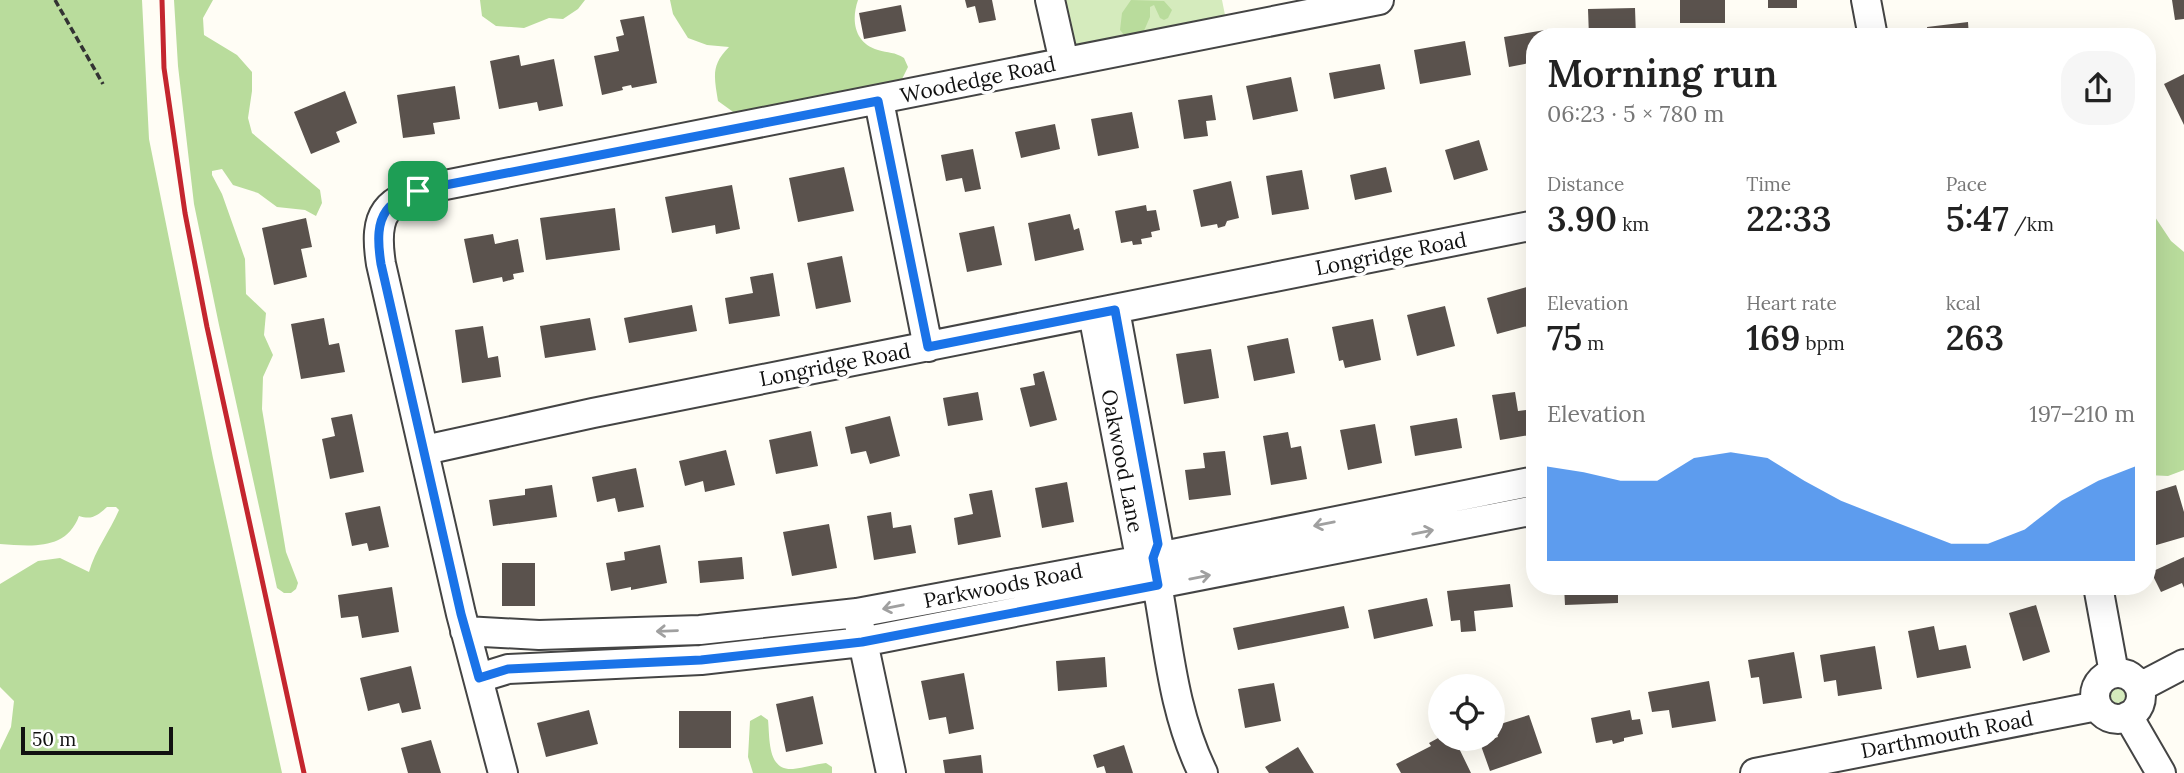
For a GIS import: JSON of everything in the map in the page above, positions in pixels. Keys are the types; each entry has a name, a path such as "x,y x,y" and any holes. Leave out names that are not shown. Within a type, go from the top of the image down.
{"street":[{"path":"1050,0 1064,62"},
{"name":"Woodedge Road","path":"425,450 381,264 378,229 380,220 393,204 403,198 426,189 1380,0"},
{"path":"1866,0 1872,28"},
{"path":"878,101 928,347"},
{"name":"Longridge Road","path":"425,450 593,413 1526,227"},
{"name":"Oakwood Lane","path":"1104,312 1138,547 1155,572"},
{"path":"425,450 465,631 503,773"},
{"name":"Parkwoods Road","path":"479,678 508,669 701,660 862,642 1457,497 1526,483"},
{"path":"1457,497 1462,525"},
{"name":"Parkwoods Road","path":"465,631 539,635 700,630 857,613 1155,572 1462,525 1526,512"},
{"path":"1155,572 1176,698 1203,773"},
{"path":"2100,595 2114,673"},
{"path":"857,613 891,773"},
{"path":"2140,687 2184,664"},
{"path":"2114,673 2132,677 2140,687 2138,707 2128,716 2107,716 2097,705 2097,685 2114,673"},
{"name":"Darthmouth Road","path":"1755,773 2097,705"},
{"path":"2128,716 2161,773"}],"path":[{"path":"55,0 103,84"}],"green space":[{"path":"0,0 142,0 149,139 213,458 282,773 0,773 0,750 11,727 14,701 0,687 0,584 38,561 60,558 89,572 119,510 116,507 107,507 94,516 79,516 66,535 46,544 0,544"},
{"path":"174,0 213,0 203,18 204,35 237,55 252,72 248,118 252,133 320,190 322,203 316,216 305,210 277,207 258,193 233,185 222,169 212,171 245,259 246,294 266,313 264,335 273,355 263,377 262,409 286,552 298,583 291,593 284,593 277,588 194,204 178,66"},
{"path":"480,0 585,0 578,9 563,19 549,18 524,28 496,26 482,16"},
{"path":"670,0 858,0 855,23 859,36 870,47 904,58 908,67 902,79 883,90 736,114 718,101 716,85 717,65 729,47 707,45 688,38 673,14"},
{"path":"1050,0 1222,0 1228,30 1064,62"},
{"path":"1131,0 1164,1 1172,10 1164,20 1160,18 1154,5 1150,7 1150,17 1143,33 1125,36 1120,30 1122,13"},
{"path":"2156,218 2171,241 2184,252 2184,470 2168,476 2156,475"},
{"path":"2118,673 2134,680 2141,696 2134,712 2118,719 2102,712 2095,696 2102,680"},
{"path":"761,715 768,720 770,744 778,765 793,769 826,763 832,767 832,773 753,773 748,757 750,721"}],"building":[{"path":"965,0 992,0 996,20 979,23 975,6 967,8"},
{"path":"1680,0 1725,0 1725,23 1680,23"},
{"path":"1768,0 1797,0 1797,8 1768,8"},
{"path":"2172,0 2184,0 2184,19 2175,20"},
{"path":"901,5 906,31 864,39 859,13"},
{"path":"1635,8 1636,28 1589,28 1588,9"},
{"path":"644,16 657,83 632,88 631,85 622,87 623,90 602,95 594,56 619,51 616,37 624,35 620,20"},
{"path":"1968,22 1968,28 1927,28"},
{"path":"1526,33 1526,64 1509,67 1504,37"},
{"path":"1465,41 1471,75 1420,84 1414,50"},
{"path":"519,55 521,66 554,59 563,106 539,111 537,102 499,109 490,61"},
{"path":"1380,64 1385,89 1334,99 1329,73"},
{"path":"2184,74 2184,125 2164,84"},
{"path":"1291,77 1298,111 1253,120 1246,86"},
{"path":"455,86 460,119 433,123 435,134 403,138 397,95"},
{"path":"345,91 357,123 336,132 340,142 311,154 294,112"},
{"path":"1212,95 1216,120 1206,121 1208,136 1184,139 1178,100"},
{"path":"1132,112 1139,148 1098,156 1091,119"},
{"path":"1055,124 1060,149 1021,158 1015,132"},
{"path":"1479,140 1488,170 1454,180 1445,150"},
{"path":"973,149 981,189 965,192 962,178 946,181 941,155"},
{"path":"844,167 854,211 798,222 789,178"},
{"path":"1386,167 1392,192 1355,200 1350,175"},
{"path":"1302,170 1309,209 1272,215 1266,176"},
{"path":"1231,181 1239,218 1227,221 1225,226 1218,228 1217,224 1201,227 1193,190"},
{"path":"732,185 740,229 716,234 715,225 672,233 665,197"},
{"path":"1146,205 1147,211 1156,210 1160,230 1151,232 1152,237 1141,239 1142,244 1133,245 1132,241 1121,243 1115,211"},
{"path":"615,208 620,250 546,260 540,218"},
{"path":"1070,214 1074,230 1079,228 1084,250 1035,261 1028,223"},
{"path":"306,218 312,247 301,249 307,277 274,285 262,228"},
{"path":"994,226 1002,265 967,272 959,233"},
{"path":"493,234 495,244 518,239 524,272 513,274 514,279 503,282 502,277 473,283 464,239"},
{"path":"842,256 851,302 816,309 807,263"},
{"path":"773,273 780,316 729,324 725,298 753,293 750,277"},
{"path":"1526,287 1526,326 1497,334 1487,298"},
{"path":"692,305 697,331 629,343 624,318"},
{"path":"1445,306 1455,346 1417,356 1407,315"},
{"path":"324,318 329,345 339,343 345,372 301,379 291,324"},
{"path":"590,318 596,350 545,358 540,326"},
{"path":"1373,319 1381,360 1345,368 1343,360 1339,361 1332,327"},
{"path":"483,326 488,358 498,356 501,377 462,383 455,330"},
{"path":"1288,338 1295,373 1254,381 1247,346"},
{"path":"1211,349 1219,398 1184,404 1176,354"},
{"path":"1044,371 1057,420 1030,427 1020,388 1035,385 1033,374"},
{"path":"978,392 983,420 948,426 943,398"},
{"path":"1515,392 1518,411 1526,410 1526,436 1500,440 1492,395"},
{"path":"352,414 364,472 330,479 322,439 335,436 331,418"},
{"path":"890,416 900,456 870,464 866,451 851,454 845,427"},
{"path":"1457,418 1462,448 1415,456 1410,426"},
{"path":"1375,424 1382,463 1348,470 1340,430"},
{"path":"811,431 818,466 776,474 769,440"},
{"path":"1288,432 1291,448 1301,446 1307,479 1271,485 1263,436"},
{"path":"726,450 735,485 705,492 703,481 685,486 679,461"},
{"path":"1225,451 1231,495 1189,500 1185,470 1205,468 1203,453"},
{"path":"636,468 644,507 618,512 615,498 597,502 592,477"},
{"path":"1067,482 1074,522 1042,528 1035,488"},
{"path":"552,485 557,517 493,526 489,500 525,495 525,489"},
{"path":"2176,485 2184,512 2184,537 2156,545 2156,491"},
{"path":"992,490 1001,537 958,545 954,518 973,514 969,494"},
{"path":"380,506 389,547 369,551 367,543 352,546 345,513"},
{"path":"891,512 893,528 911,525 916,553 874,560 867,516"},
{"path":"829,524 837,568 792,576 783,532"},
{"path":"660,545 667,583 611,591 606,563 625,560 624,552"},
{"path":"742,557 744,579 700,583 698,561"},
{"path":"2184,557 2184,588 2182,583 2161,592 2156,582 2156,570"},
{"path":"502,563 535,563 535,606 502,606"},
{"path":"1510,584 1513,607 1474,611 1476,631 1461,632 1460,620 1451,621 1447,591"},
{"path":"392,587 399,632 362,638 358,616 341,618 338,595"},
{"path":"1564,595 1618,595 1618,603 1565,605"},
{"path":"1427,598 1433,626 1374,639 1368,610"},
{"path":"2036,605 2050,652 2023,661 2009,613"},
{"path":"1344,606 1349,628 1238,650 1233,628"},
{"path":"1934,626 1939,650 1966,645 1971,668 1917,678 1908,631"},
{"path":"1875,646 1882,689 1838,696 1836,680 1824,682 1820,655"},
{"path":"1794,652 1802,698 1763,704 1759,677 1751,678 1748,660"},
{"path":"1105,657 1107,687 1058,691 1056,661"},
{"path":"411,666 421,709 402,713 399,703 368,711 360,678"},
{"path":"964,673 974,729 949,734 946,717 929,720 921,681"},
{"path":"1709,681 1716,721 1672,728 1669,710 1652,712 1648,692"},
{"path":"1274,683 1281,721 1245,728 1238,689"},
{"path":"813,696 823,744 786,752 776,704"},
{"path":"589,710 598,744 546,757 537,723"},
{"path":"1630,710 1632,720 1640,719 1643,734 1624,738 1624,741 1613,744 1612,740 1596,743 1591,718"},
{"path":"679,711 731,711 731,748 679,748"},
{"path":"1529,715 1542,753 1490,771 1483,751 1505,751 1505,723"},
{"path":"431,740 441,773 408,773 401,748"},
{"path":"1124,745 1133,773 1106,773 1104,766 1097,768 1093,755"},
{"path":"1298,747 1314,773 1269,773 1265,767"},
{"path":"1428,748 1428,751 1460,751 1471,773 1401,773 1396,764"},
{"path":"981,755 983,773 945,773 943,760"}],"railway":[{"path":"162,0 164,68 185,213 207,327 304,773"}],"route":[{"path":"878,101 928,347 1115,310 1158,544 1153,558 1158,585 862,642 701,660 508,669 479,678 438,516 378,245 378,229 385,211 418,191 878,101"}]}
